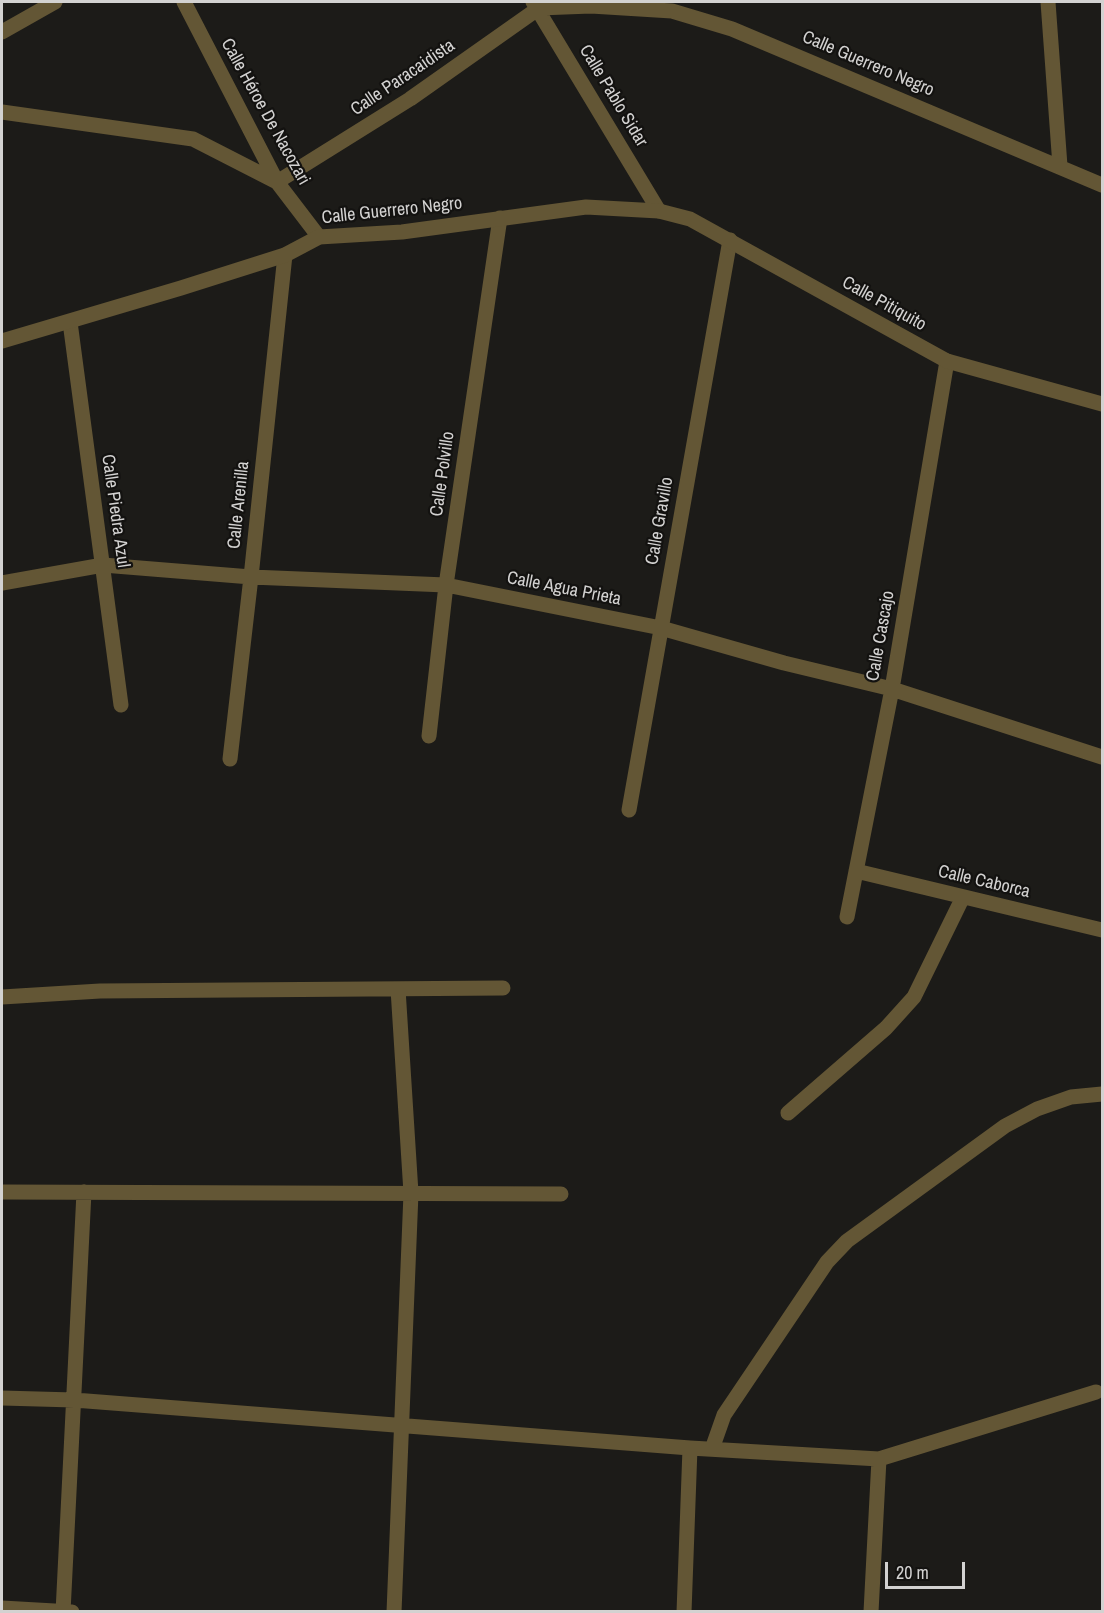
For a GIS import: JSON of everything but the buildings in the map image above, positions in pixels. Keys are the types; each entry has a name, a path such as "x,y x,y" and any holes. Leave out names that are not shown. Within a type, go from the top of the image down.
{"street":[{"path":"2,32 55,2"},
{"name":"Calle Héroe De Nacozari","path":"184,2 276,182 319,237"},
{"path":"1048,2 1060,166"},
{"name":"Calle Paracaidista","path":"276,182 410,99 540,4"},
{"name":"Calle Guerrero Negro","path":"540,4 672,11 732,29 1102,185"},
{"name":"Calle Pablo Sidar","path":"540,4 659,211"},
{"path":"2,112 194,139 276,182"},
{"name":"Calle Guerrero Negro","path":"2,340 70,322 285,255 319,237 402,232 586,207 659,211"},
{"name":"Calle Pitiquito","path":"659,211 690,219 948,361 1102,404"},
{"name":"Calle Polvillo","path":"429,736 446,585 500,218"},
{"name":"Calle Gravillo","path":"629,810 730,240"},
{"name":"Calle Arenilla","path":"230,759 285,255"},
{"name":"Calle Piedra Azul","path":"70,322 121,705"},
{"name":"Calle Cascajo","path":"847,917 892,689 948,361"},
{"name":"Calle Agua Prieta","path":"2,583 103,565 251,577 446,585 660,628 784,663 892,689 1102,757"},
{"name":"Calle Caborca","path":"856,871 1102,930"},
{"path":"788,1113 886,1028 914,998 963,897"},
{"path":"2,997 100,991 503,988"},
{"path":"394,1611 411,1193 398,989"},
{"path":"712,1449 724,1415 827,1262 848,1242 1005,1126 1037,1109 1071,1097 1102,1094"},
{"path":"2,1192 561,1194"},
{"path":"63,1611 84,1192"},
{"path":"2,1398 74,1400 690,1448 879,1459 1096,1392"},
{"path":"684,1611 690,1448"},
{"path":"871,1611 879,1459"},
{"path":"2,1608 72,1611"}]}
